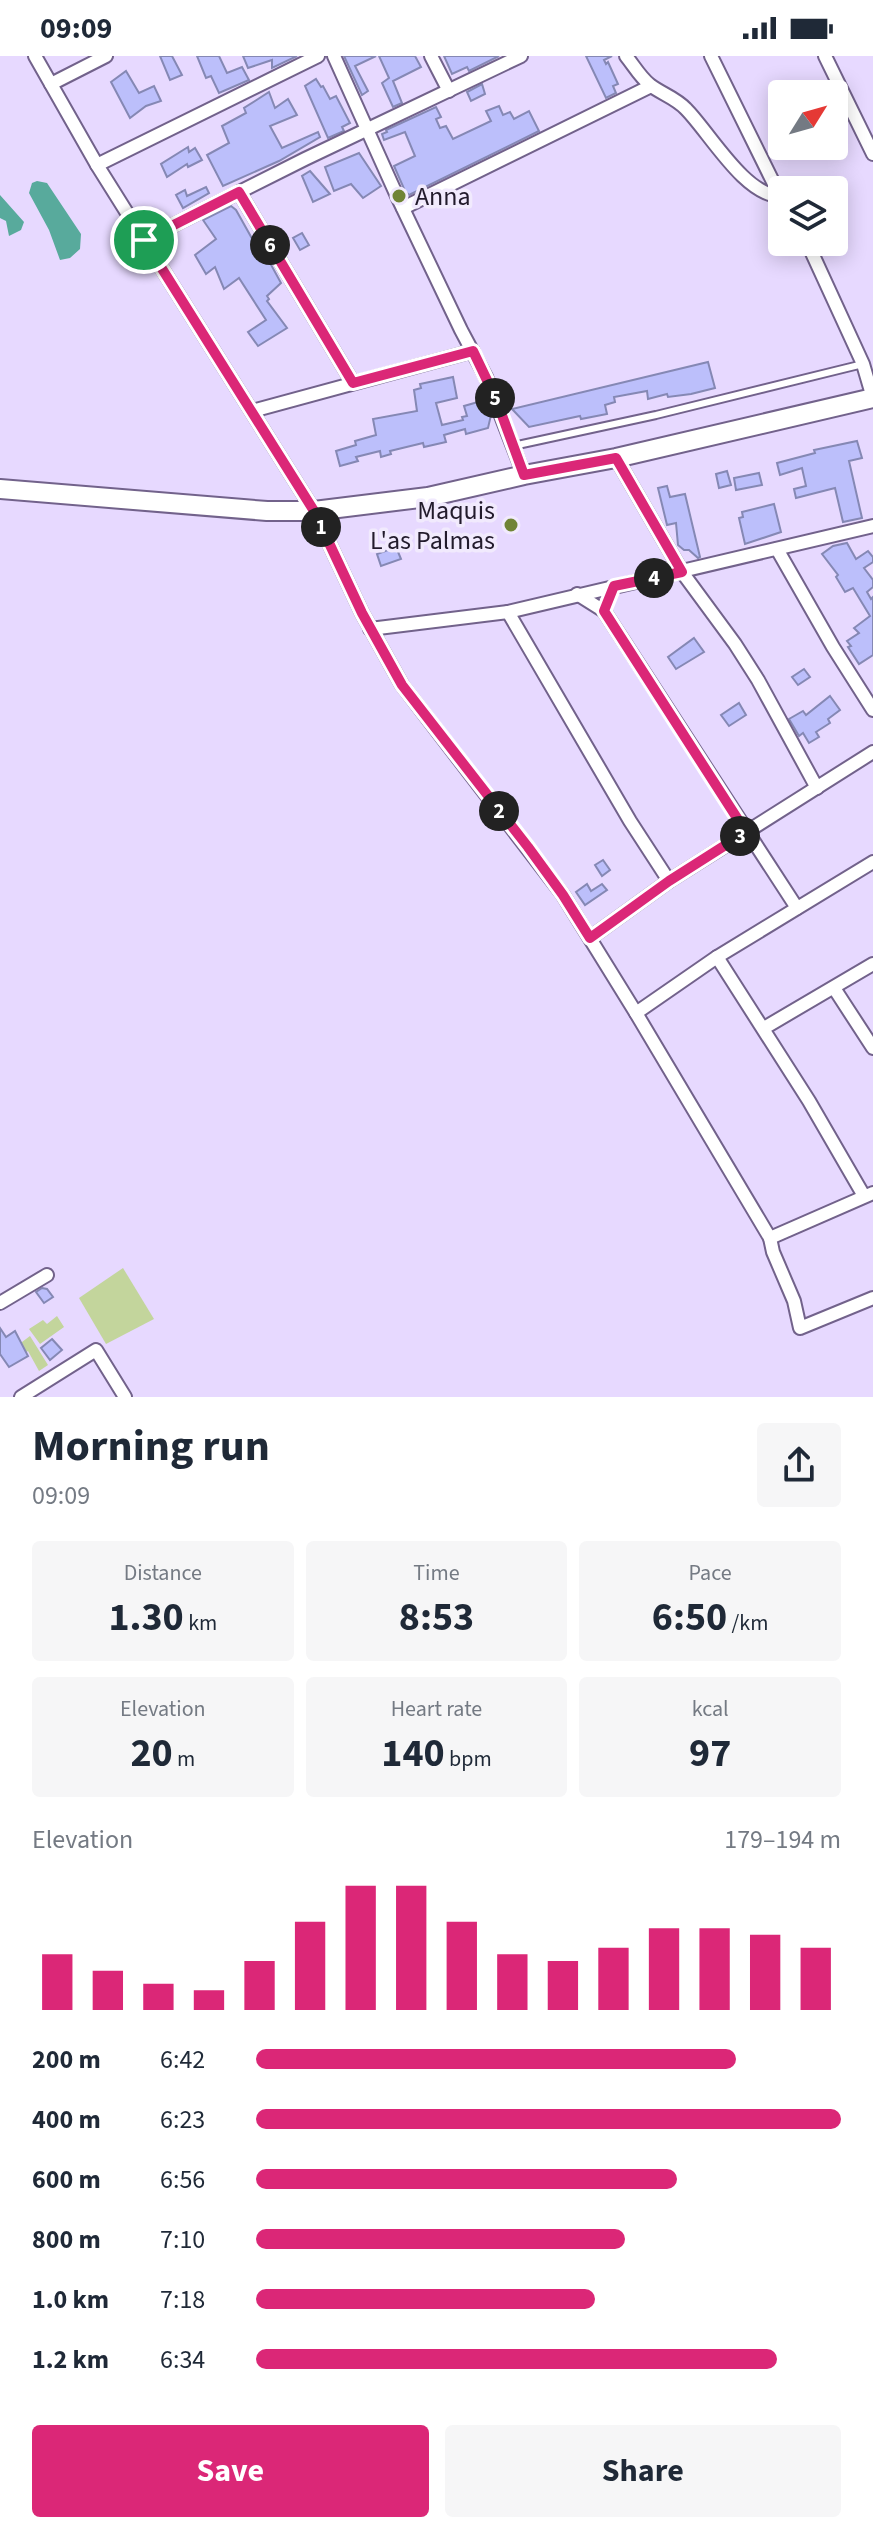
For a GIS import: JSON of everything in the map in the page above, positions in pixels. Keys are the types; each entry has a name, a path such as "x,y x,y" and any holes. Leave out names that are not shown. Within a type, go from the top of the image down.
{"street":[{"path":"35,56 97,165 314,511 370,629 402,685 563,895 636,1013 770,1238 794,1301 800,1328 873,1298"},
{"path":"51,84 106,56"},
{"path":"97,165 318,56"},
{"path":"334,56 403,208 496,399 524,475"},
{"path":"431,56 449,91"},
{"path":"144,240 521,56"},
{"path":"626,56 651,86 685,107 727,160 768,194"},
{"path":"711,56 771,176"},
{"path":"825,56 873,154"},
{"path":"403,208 651,86"},
{"path":"239,192 353,383"},
{"path":"0,489 267,511 314,511 428,497 616,458 873,398 863,364 813,256"},
{"path":"252,411 473,351"},
{"path":"616,458 682,572 758,680 817,788"},
{"path":"370,629 508,612 873,526"},
{"path":"777,549 873,710"},
{"path":"604,611 614,586"},
{"path":"577,594 604,611 797,908"},
{"path":"508,612 630,821 669,881"},
{"path":"590,938 669,881 873,752"},
{"path":"636,1013 717,957 873,862"},
{"path":"717,957 868,1195 770,1238"},
{"path":"764,1028 873,964"},
{"path":"834,988 873,1048"},
{"path":"0,1303 47,1275"},
{"path":"21,1397 96,1350 125,1397"}],"lane":[{"path":"513,446 656,415 863,364"}],"shaded area":[{"path":"32,183 47,183 81,234 80,249 70,258 60,260 49,230 29,193"},
{"path":"0,195 24,222 21,230 9,236 6,221 0,218"},
{"path":"123,1268 154,1319 106,1344 79,1298"},
{"path":"57,1316 64,1327 40,1344 29,1329 43,1320 47,1324"},
{"path":"30,1336 48,1365 39,1371 28,1351 21,1356 18,1345"}],"building":[{"path":"160,56 172,56 182,75 170,80"},
{"path":"197,56 219,56 227,73 242,67 249,80 219,93 211,76 206,78"},
{"path":"243,56 297,56 272,68 272,60 248,68"},
{"path":"344,56 376,56 355,66 368,91 362,95"},
{"path":"379,56 415,56 421,67 393,81 402,103 393,107 382,83 389,78"},
{"path":"444,56 499,56 469,71 467,67 452,74"},
{"path":"586,56 612,56 604,60 606,64 608,62 618,84 613,86 616,93 606,98"},
{"path":"126,71 139,93 154,86 161,101 146,106 130,118 111,82"},
{"path":"316,79 330,99 336,96 350,123 342,127 344,131 328,138 305,86"},
{"path":"482,84 485,94 471,101 467,92"},
{"path":"269,92 275,108 288,99 297,115 270,126 282,148 318,132 320,137 279,161 223,186 207,155 229,143 222,126 246,113 244,108"},
{"path":"499,106 503,115 510,112 514,119 529,111 539,131 409,195 405,191 394,166 415,156 405,132 384,140 382,134 386,130 436,107 441,117 436,119 440,128 446,126 453,139 491,121 486,111"},
{"path":"188,147 189,152 195,148 202,160 188,167 187,164 167,177 161,164"},
{"path":"359,153 381,186 363,198 351,184 334,191 325,167"},
{"path":"310,171 330,194 313,202 302,176"},
{"path":"206,187 209,193 183,208 176,195 185,190 187,196"},
{"path":"231,206 259,251 263,250 281,283 267,296 267,301 287,328 258,346 248,332 266,320 239,278 224,289 215,267 206,274 195,255 216,239 203,220"},
{"path":"302,233 309,245 300,250 293,238"},
{"path":"708,362 715,388 691,394 668,397 667,394 648,399 647,391 614,397 615,402 605,405 607,414 581,419 580,416 529,427 512,409"},
{"path":"453,377 457,398 436,403 442,425 463,420 462,417 467,416 464,406 485,400 491,415 488,428 466,434 465,429 444,435 446,442 424,447 423,443 390,451 391,454 381,457 380,451 356,457 358,461 340,466 336,451 376,435 373,419 417,411 414,390 421,388 420,384"},
{"path":"857,441 862,458 849,461 862,518 843,522 835,488 796,498 794,489 806,486 802,468 780,475 777,463 815,453 814,450"},
{"path":"727,471 731,485 719,488 716,474"},
{"path":"759,473 762,485 736,490 734,478"},
{"path":"667,486 670,497 685,494 698,558 678,545 676,523 667,525 658,488"},
{"path":"774,504 781,532 745,544 739,518 743,517 742,512"},
{"path":"847,543 856,559 868,551 873,557 873,562 864,568 873,580 873,587 867,592 871,599 873,597 873,655 859,664 847,641 859,633 854,628 870,616 853,588 845,592 836,577 838,575 822,554 833,546"},
{"path":"396,547 401,559 381,566 377,554"},
{"path":"694,638 704,652 676,669 668,657"},
{"path":"804,669 810,677 798,685 792,677"},
{"path":"830,696 840,710 828,719 830,723 816,732 819,737 809,743 803,733 799,736 789,719 803,711 806,715"},
{"path":"739,703 746,715 729,726 721,715"},
{"path":"603,860 610,870 602,876 595,865"},
{"path":"587,884 591,891 602,884 607,890 585,905 576,892"},
{"path":"42,1288 53,1297 44,1303 36,1292"},
{"path":"0,1328 6,1337 15,1331 28,1356 9,1367 0,1354"},
{"path":"52,1339 62,1350 50,1360 41,1348"}],"place":[{"name":"Anna","path":"399,196"},
{"name":"Maquis L'as Palmas","path":"511,525"}],"route":[{"path":"239,192 353,383 473,351 496,399 524,475 616,458 682,572 614,586 604,611 746,832 669,881 590,938 528,847 402,685 362,613 314,511 144,240 239,192"}]}
